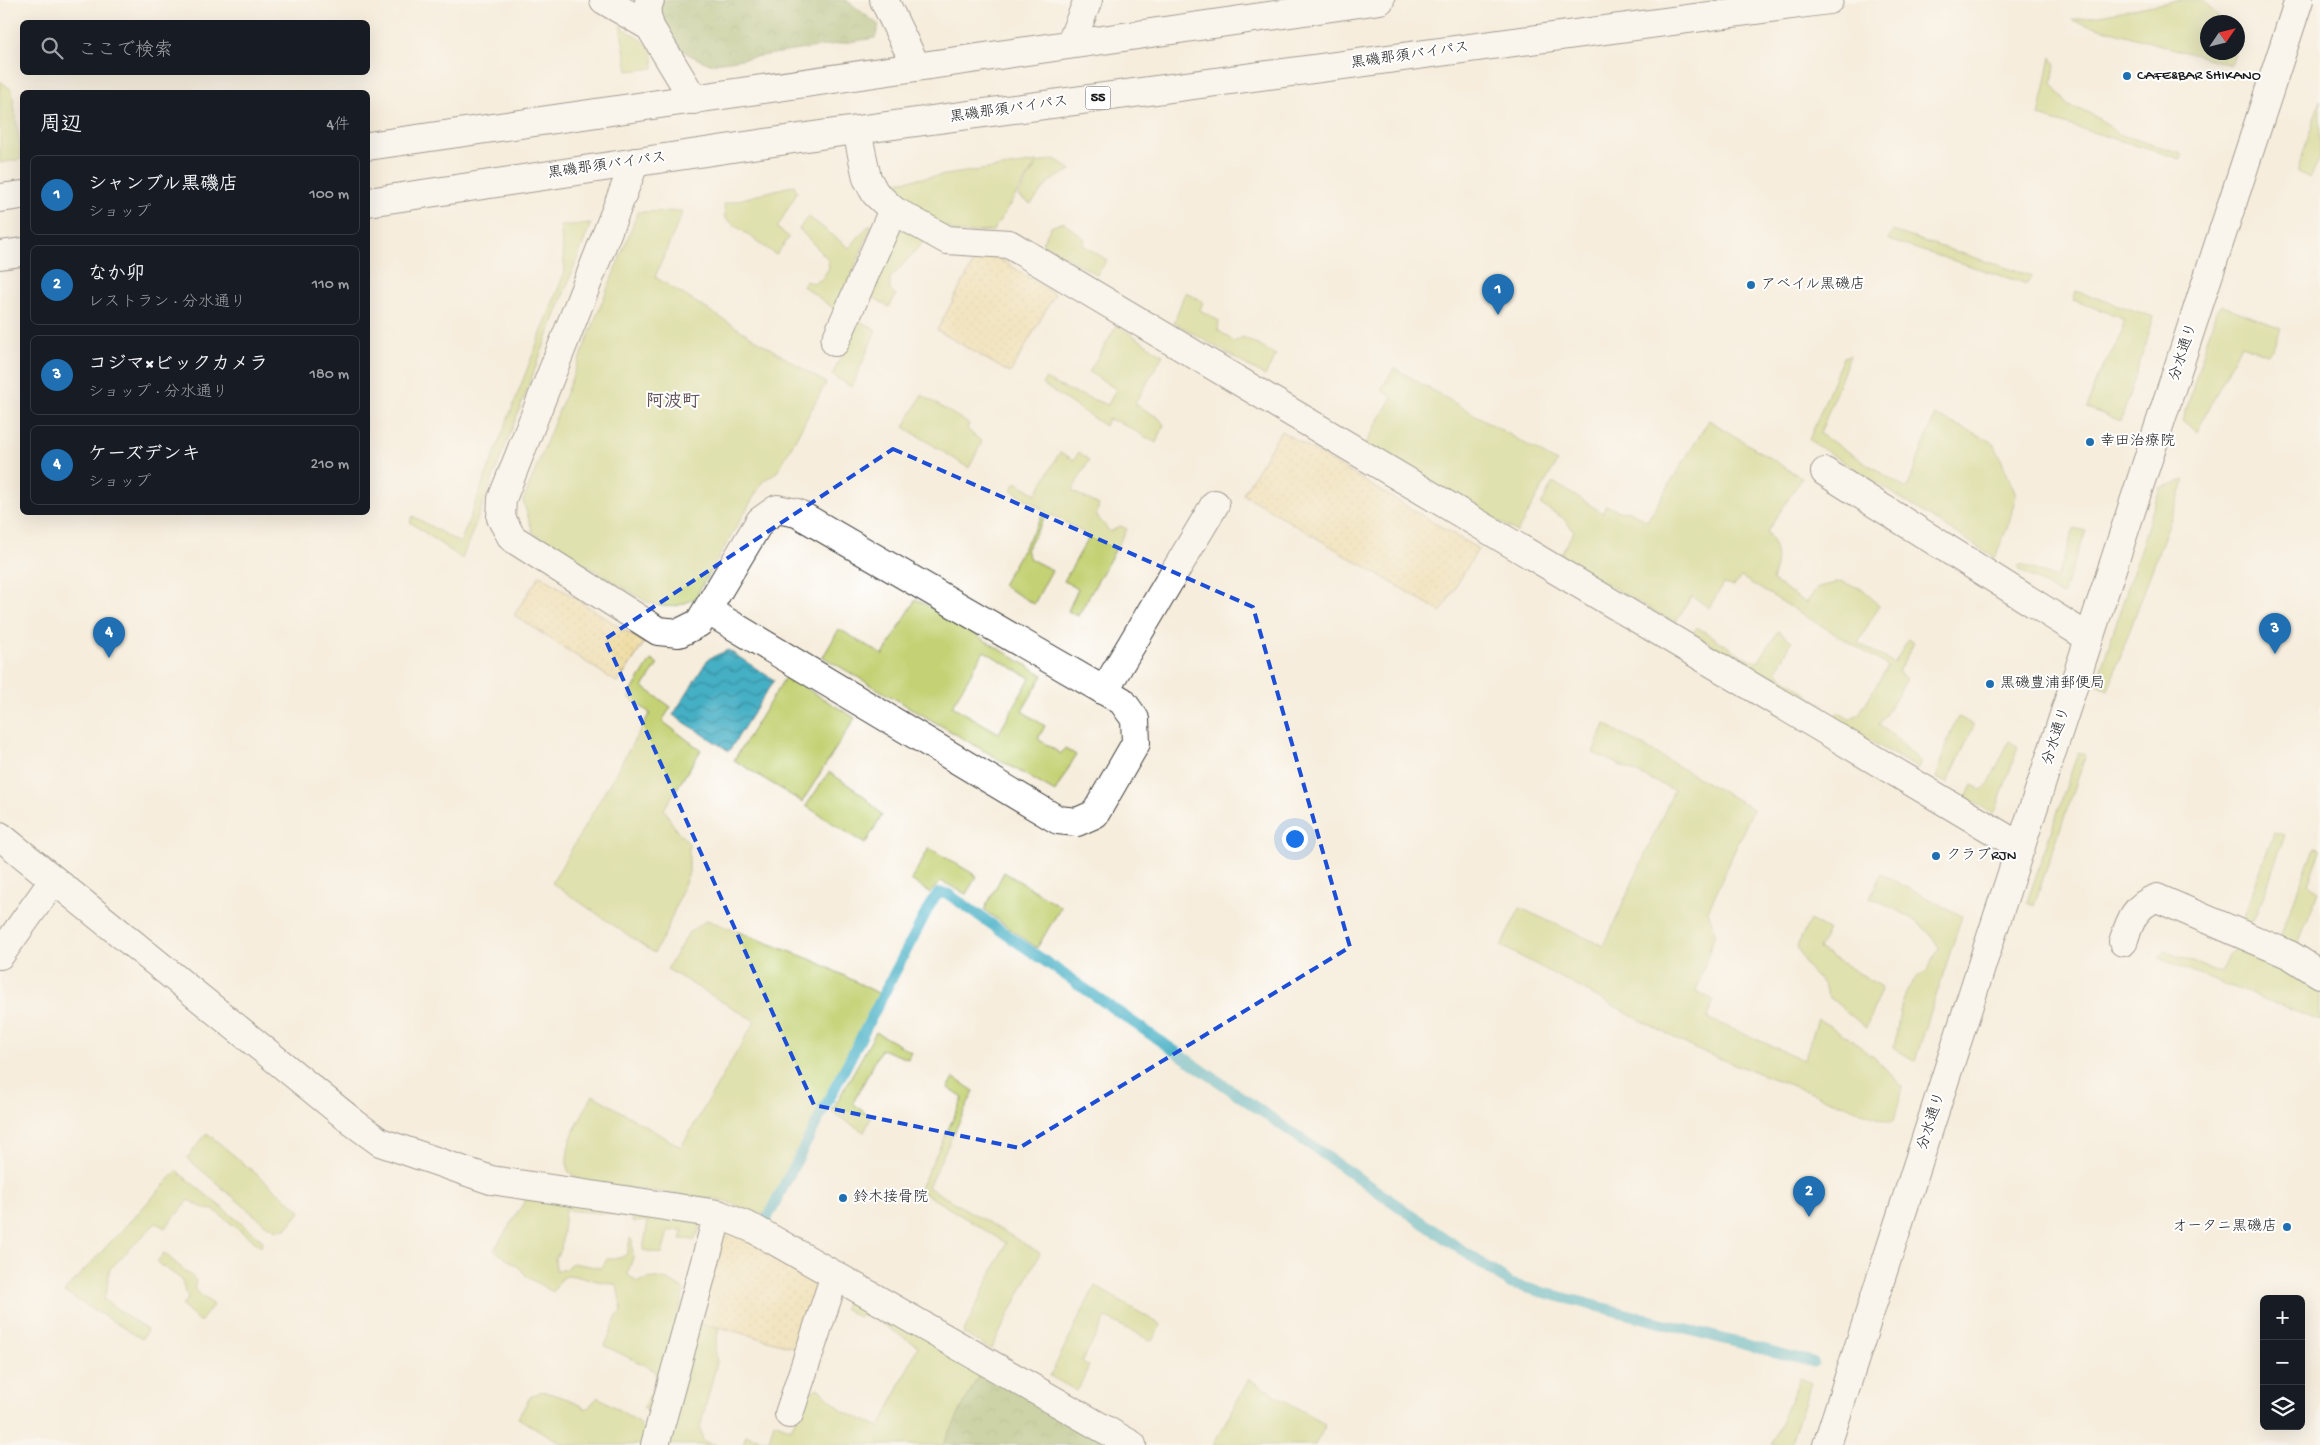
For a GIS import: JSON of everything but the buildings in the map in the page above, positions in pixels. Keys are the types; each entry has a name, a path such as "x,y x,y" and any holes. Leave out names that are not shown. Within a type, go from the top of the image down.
{"street":[{"path":"604,0 650,27"},
{"path":"650,0 646,11 650,27 694,100"},
{"path":"884,0 916,66"},
{"path":"1071,43 1088,0"},
{"path":"370,146 694,100 1071,43 1380,0"},
{"name":"黒磯那須バイパス","path":"370,202 857,131 1829,0"},
{"name":"分水通り","path":"1827,1445 2089,638 2300,0"},
{"path":"857,131 867,178 875,193 894,210 947,240 1009,244 2021,847"},
{"path":"635,162 502,500 501,518 512,538 658,632 679,633 699,623 760,521 777,508 797,513 1122,701 1135,719 1136,743 1095,814 1077,822 1058,820 707,610"},
{"path":"0,198 20,195"},
{"path":"835,342 894,210"},
{"path":"0,255 20,252"},
{"path":"1825,472 2089,638"},
{"path":"1104,691 1215,504"},
{"path":"0,836 354,1124 380,1142 490,1180 718,1214 754,1229 1132,1445"},
{"path":"0,955 53,881"},
{"path":"2123,942 2132,916 2138,908 2146,902 2157,898 2290,955 2320,974"},
{"path":"655,1445 718,1214"},
{"path":"789,1414 835,1275"}],"highlighted area":[{"path":"893,449 1253,607 1350,947 1019,1148 814,1105 605,639"}],"green space":[{"path":"660,0 846,0 879,25 875,38 710,64 685,52 671,40 662,25 659,9"},
{"path":"2181,0 2204,0 2217,15 2200,15 2200,56 2072,20"},
{"path":"620,26 643,41 652,50 654,68 628,71"},
{"path":"2051,57 2055,65 2052,83 2068,106 2088,112 2107,124 2117,134 2181,153 2181,159 2039,116"},
{"path":"2213,60 2233,60 2231,65"},
{"path":"0,81 12,90 20,145 20,159 0,163"},
{"path":"2320,100 2320,158 2310,178 2297,172"},
{"path":"1055,159 1071,170 1050,181 1031,204 1018,196 1037,163"},
{"path":"1037,162 993,231 958,233 895,200 888,183"},
{"path":"794,185 797,192 777,228 789,237 776,255 725,218 724,204"},
{"path":"683,211 655,277 826,383 778,471 763,481 695,598 677,606 661,606 647,602 533,533 523,501 638,212"},
{"path":"808,216 849,248 870,224 871,227 837,311 803,286 806,281 811,283 821,280 829,268 827,258 799,229"},
{"path":"1063,222 1085,239 1083,245 1107,260 1097,275 1042,243 1051,227"},
{"path":"591,223 462,559 410,522 413,516 460,543 565,271 560,226"},
{"path":"906,228 924,241 890,279 890,290 896,295 889,307 866,293 892,234"},
{"path":"1892,231 2032,276 2027,284 1888,240"},
{"path":"2076,291 2154,317 2121,421 2087,408 2097,377 2123,333 2123,318 2073,300"},
{"path":"1186,292 1203,302 1200,310 1219,321 1218,330 1234,342 1243,337 1276,355 1265,376 1174,322"},
{"path":"2221,305 2281,328 2273,349 2266,354 2241,345 2197,432 2183,421 2216,311"},
{"path":"858,320 876,330 852,387 832,375"},
{"path":"1117,325 1163,355 1135,404 1159,418 1164,425 1156,443 1119,422 1108,419 1105,426 1042,384 1045,379 1108,405 1116,389 1089,372"},
{"path":"1850,355 1820,434 1907,489 1935,415 1989,440 1995,445 2016,495 2009,523 1995,558 1809,440 1843,357"},
{"path":"1394,368 1557,462 1517,532 1365,445 1392,397 1381,390"},
{"path":"922,395 969,424 967,429 982,442 969,468 904,427"},
{"path":"1709,420 1802,478 1767,532 1777,555 1772,580 1806,603 1818,587 1840,582 1863,589 1879,606 1858,643 1894,663 1909,639 1914,643 1898,672 1907,679 1879,725 1894,736 1920,761 1919,769 1834,720 1838,712 1849,719 1859,714 1888,666 1741,577 1734,586 1723,584 1709,608 1692,596 1675,623 1559,557 1574,531 1563,518 1541,505 1553,482 1603,513 1606,505 1622,512 1628,510 1647,521"},
{"path":"1060,452 1074,460 1079,452 1089,460 1072,491 1099,505 1096,515 1110,532 1120,526 1127,529 1078,616 1068,611 1078,589 1064,581 1088,539 1084,533 1053,515 1044,519 1026,550 1030,559 1052,570 1034,604 1002,585 1045,511 1011,490 1016,482 1036,494"},
{"path":"2185,480 2108,690 2096,685 2160,488"},
{"path":"2074,528 2086,531 2062,596 2017,568 2021,565 2057,578"},
{"path":"916,599 1043,675 1022,711 1045,726 1038,739 1061,754 1065,748 1076,755 1055,792 823,657 839,629 883,655","holes":["984,651 1030,678 999,733 952,706"]},
{"path":"1697,627 1743,656 1758,662 1778,631 1792,641 1776,672 1824,706 1821,712 1693,633"},
{"path":"651,660 658,664 643,687 671,707 662,721 701,750 664,809 676,830 689,843 689,872 666,932 654,953 552,883 650,713 628,697"},
{"path":"786,676 855,718 802,802 734,760"},
{"path":"1958,716 1974,726 1947,783 1936,778 1948,739"},
{"path":"1605,724 1753,809 1708,911 1715,933 1696,991 1714,1000 1707,1018 1804,1060 1818,1019 1846,1036 1875,1058 1903,1087 1894,1121 1889,1122 1697,1050 1501,946 1520,908 1604,946 1674,790 1593,753"},
{"path":"2009,741 2018,747 1996,810 1993,813 1966,798 1972,785 1982,790 1989,783"},
{"path":"2078,752 2086,755 2034,905 2027,902"},
{"path":"829,772 863,795 882,815 865,844 806,806"},
{"path":"2274,832 2285,835 2257,915 2250,924 2242,922"},
{"path":"2314,847 2320,848 2320,850 2308,884 2319,891 2298,944 2280,937"},
{"path":"929,848 977,876 966,894 941,881 930,893 911,880"},
{"path":"1004,872 1061,907 1037,948 984,910"},
{"path":"1881,874 1962,916 1915,1061 1894,1048 1899,1015 1911,984 1927,971 1939,948 1926,930 1918,923 1870,897"},
{"path":"707,920 815,961 882,995 765,1215 721,1200 582,1182 568,1171 567,1160 570,1141 593,1095 681,1147 755,1021 667,969 689,932"},
{"path":"1810,920 1828,930 1819,949 1882,987 1866,1028 1828,996 1824,985 1806,966 1797,946"},
{"path":"2240,947 2293,968 2320,986 2320,1021 2158,958 2164,951 2221,973 2228,955"},
{"path":"876,1032 911,1052 908,1059 881,1049 853,1103 871,1118 864,1132 831,1112"},
{"path":"954,1078 974,1091 928,1187 1040,1253 991,1350 963,1333 1006,1243 919,1190 963,1098 948,1088"},
{"path":"207,1133 301,1211 286,1229 277,1230 265,1224 187,1158"},
{"path":"177,1171 263,1241 261,1247 214,1210 205,1209 189,1200 165,1228 156,1223 110,1269 103,1299 147,1330 142,1339 64,1292"},
{"path":"530,1193 698,1218 700,1229 694,1240 680,1239 683,1230 668,1231 662,1254 643,1250 648,1221 632,1222 632,1216 565,1210 561,1250 555,1258 556,1270 564,1270 572,1263 601,1268 608,1258 620,1258 627,1254 630,1238 632,1240 633,1258 627,1274 637,1282 651,1278 662,1278 684,1290 657,1404 647,1410 643,1407 658,1382 654,1370 605,1346 617,1316 622,1312 617,1285 569,1275 561,1279 553,1292 527,1277 520,1268 494,1250"},
{"path":"164,1253 196,1280 194,1289 213,1305 200,1322 182,1306 188,1298 181,1279 157,1262"},
{"path":"1095,1286 1161,1325 1152,1341 1106,1318 1082,1361 1089,1366 1077,1391 1050,1376"},
{"path":"849,1295 983,1367 943,1445 743,1445 746,1435 769,1441 774,1422 791,1429 807,1394 818,1388 844,1412 880,1427 918,1346 869,1316 858,1317 844,1308"},
{"path":"699,1324 719,1327 715,1348 717,1362 700,1428 703,1441 717,1445 668,1445"},
{"path":"983,1367 1121,1445 943,1445"},
{"path":"1800,1378 1811,1383 1790,1445 1772,1445"},
{"path":"1249,1379 1326,1425 1315,1445 1213,1445"},
{"path":"542,1391 568,1399 587,1409 598,1397 637,1421 646,1434 644,1445 565,1445 518,1418 530,1397"}],"sand":[{"path":"991,257 1000,259 1055,294 1010,373 937,330 975,260"},
{"path":"1281,431 1478,549 1441,612 1243,494"},
{"path":"540,575 644,643 618,683 514,615"},
{"path":"725,1230 809,1268 819,1286 800,1349 719,1327 699,1324"}],"water":[{"path":"728,650 774,680 729,751 673,715 708,659"}],"waterway":[{"path":"765,1222 932,901 939,893 948,894 1511,1284 1813,1362"}],"place":[{"name":"CAFE&BAR SHIKANO","path":"2127,76"},
{"name":"アベイル黒磯店","path":"1751,285"},
{"name":"シャンブル黒磯店","path":"1498,315"},
{"name":"幸田治療院","path":"2090,442"},
{"name":"コジマ×ビックカメラ","path":"2275,654"},
{"name":"ケーズデンキ","path":"109,658"},
{"name":"黒磯豊浦郵便局","path":"1990,684"},
{"name":"クラブRJN","path":"1936,856"},
{"name":"鈴木接骨院","path":"843,1198"},
{"name":"なか卯","path":"1809,1217"},
{"name":"オータニ黒磯店","path":"2287,1227"}],"district":[{"name":"阿波町","path":"673,402"}]}
